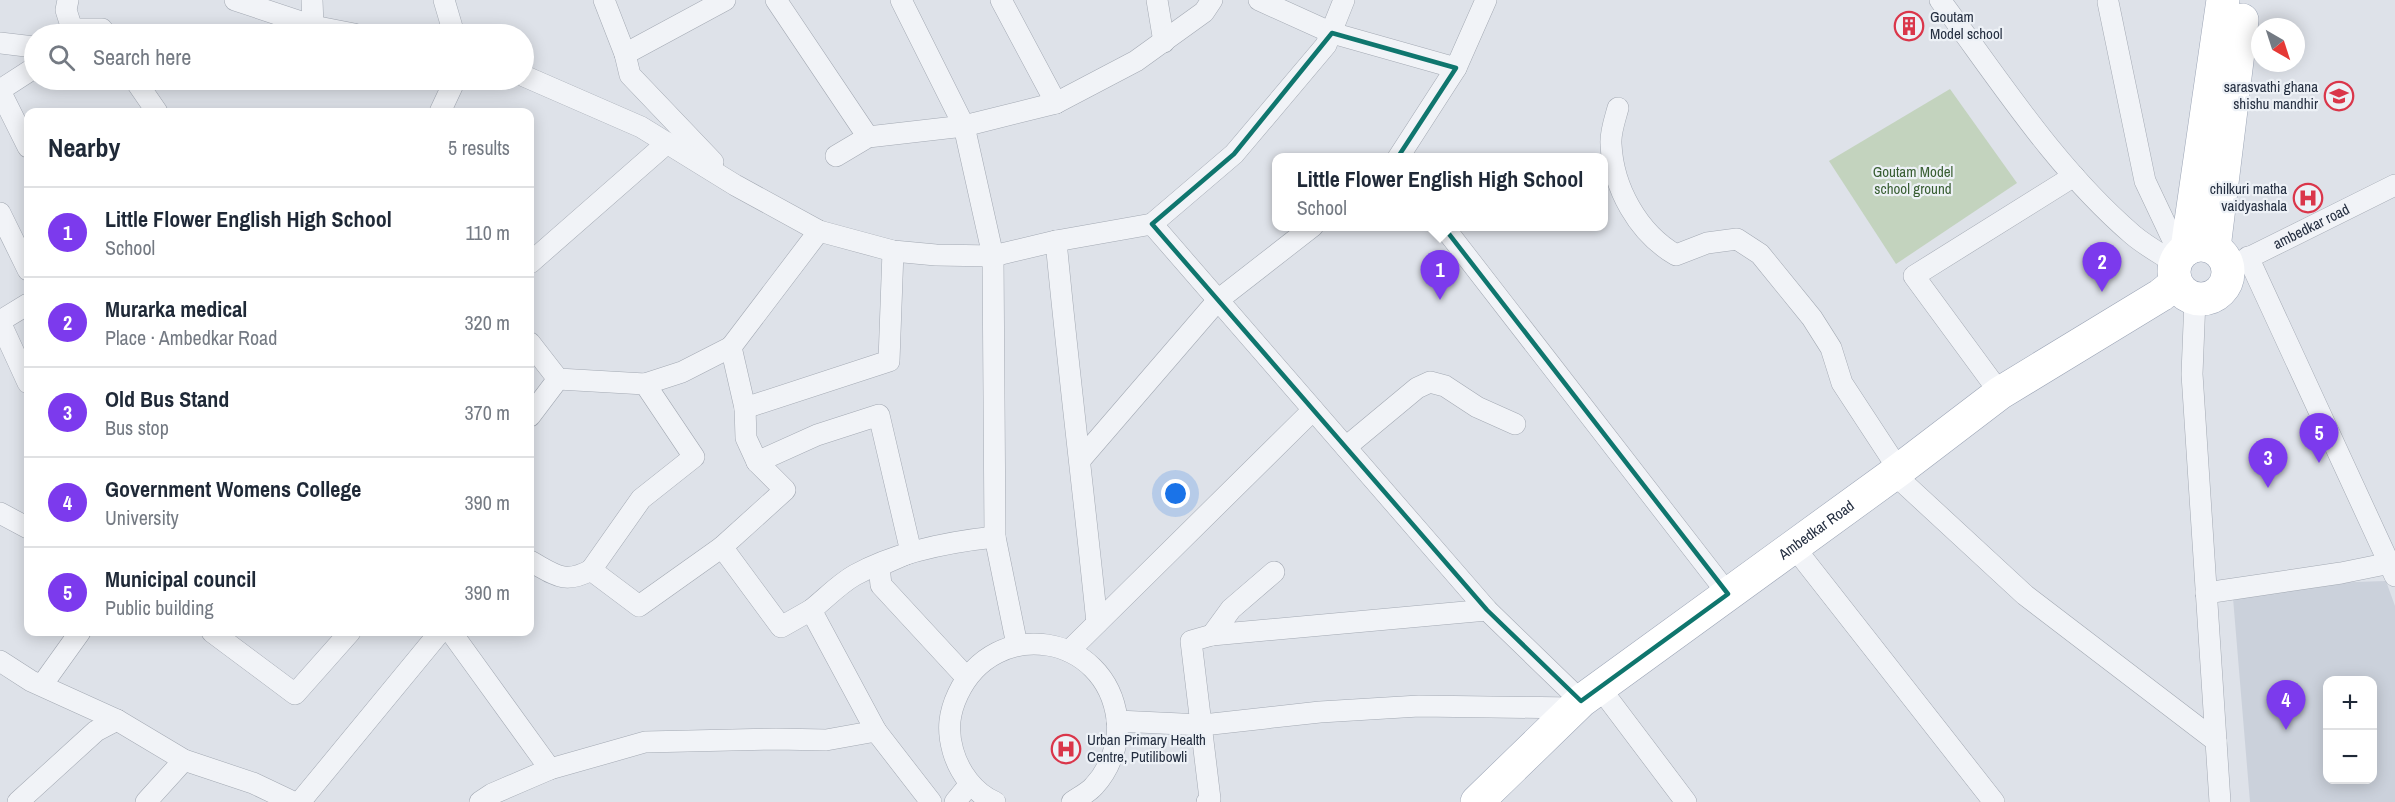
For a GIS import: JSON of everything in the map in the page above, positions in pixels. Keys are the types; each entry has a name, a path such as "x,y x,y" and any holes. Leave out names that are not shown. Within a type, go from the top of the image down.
{"main road":[{"path":"2200,265 2223,0"},
{"path":"2200,265 2245,0"},
{"name":"Ambedkar Road","path":"1477,802 1585,699 1897,472 2000,393 2161,295 2200,265"}],"street":[{"path":"68,0 66,10 70,24"},
{"path":"235,0 308,24"},
{"path":"312,0 314,24"},
{"path":"444,0 451,24"},
{"path":"604,0 625,54 630,75 735,185"},
{"path":"625,54 725,0"},
{"path":"776,0 868,137"},
{"path":"901,0 964,126 993,255 995,537 1017,645"},
{"path":"1001,0 1056,103"},
{"path":"1157,0 1164,42"},
{"path":"836,156 868,137 964,126 1056,103 1136,61 1204,12 1212,0"},
{"path":"1259,0 1332,33 1456,68"},
{"path":"534,80 641,127 735,185 819,231 894,251 936,255 993,255 1152,224 1234,154 1326,45 1344,0"},
{"path":"1401,153 1456,68 1486,0"},
{"path":"1940,0 2051,150 2074,176 2133,235 2200,265"},
{"path":"2108,2 2145,181 2393,567 2206,593"},
{"path":"0,43 24,47"},
{"path":"24,75 0,91 24,139"},
{"path":"142,90 154,108"},
{"path":"442,108 450,90"},
{"path":"1618,108 1610,142 1618,183 1641,227 1660,246 1676,255 1707,243 1737,239 1760,254 1812,318 1831,348 1842,383 1897,472 2025,594 2216,741"},
{"path":"534,259 667,143"},
{"path":"2000,393 1914,276 2074,176"},
{"name":"ambedkar road","path":"2200,265 2395,185"},
{"path":"0,213 24,262"},
{"path":"1152,224 1486,610 1585,699 1686,802"},
{"path":"534,348 558,379 645,384 682,372 731,347 819,231"},
{"path":"1081,459 1218,300 1307,231"},
{"path":"1447,231 1728,594"},
{"path":"1056,241 1065,343 1081,459 1097,623"},
{"path":"745,408 889,361 894,251"},
{"path":"2200,265 2192,374 2220,802"},
{"path":"24,306 0,321 24,374"},
{"path":"591,570 639,606 722,547 785,490 757,462 746,438 745,408 731,347"},
{"path":"534,411 558,379"},
{"path":"1346,447 1417,388 1430,382 1445,386 1477,407 1515,424"},
{"path":"534,563 561,578 578,577 591,570 641,500 694,457 645,384"},
{"path":"1069,651 1313,410"},
{"path":"757,462 817,435 879,415 910,552"},
{"path":"0,513 24,526"},
{"path":"722,547 781,627 811,610 854,575 910,552 967,540 995,537"},
{"path":"1794,547 1994,802"},
{"path":"910,552 879,566 881,585 966,677"},
{"path":"1212,635 1231,609 1274,572"},
{"path":"811,610 876,731 931,802"},
{"path":"1207,802 1210,799 1203,725 1191,641 1212,635 1486,610"},
{"path":"42,685 77,636"},
{"path":"217,636 295,694 346,636"},
{"path":"300,802 437,636"},
{"path":"454,636 550,769"},
{"path":"995,802 970,784 956,762 949,737 950,711 966,677 983,659 1017,645 1043,644 1069,651 1088,663 1103,679 1113,699 1117,721 1116,745 1107,767 1100,795 1072,802"},
{"path":"0,661 31,681 117,720 184,760 253,783 293,802"},
{"path":"1117,721 1203,725 1320,712 1585,699"},
{"path":"18,802 96,731 117,720"},
{"path":"480,802 492,794 550,769 645,742 826,740 876,731"},
{"path":"146,802 184,760"},
{"path":"955,802 970,784"}],"highlighted area":[{"path":"1332,33 1456,68 1394,163 1728,594 1581,701 1487,610 1152,224 1234,154"}],"shaded area":[{"path":"2386,581 2395,606 2395,802 2250,802 2232,586"}],"green space":[{"name":"Goutam Model school ground","path":"1950,89 2017,183 1896,264 1829,161"}],"place":[{"name":"Goutam Model school","path":"1909,26"},
{"name":"sarasvathi ghana shishu mandhir","path":"2339,96"},
{"name":"chilkuri matha vaidyashala","path":"2308,198"},
{"name":"Murarka medical","path":"2102,292"},
{"name":"Little Flower English High School","path":"1440,300"},
{"name":"Municipal council","path":"2319,463"},
{"name":"Old Bus Stand","path":"2268,488"},
{"name":"Government Womens College","path":"2286,730"},
{"name":"Urban Primary Health Centre, Putilibowli","path":"1066,749"}]}
